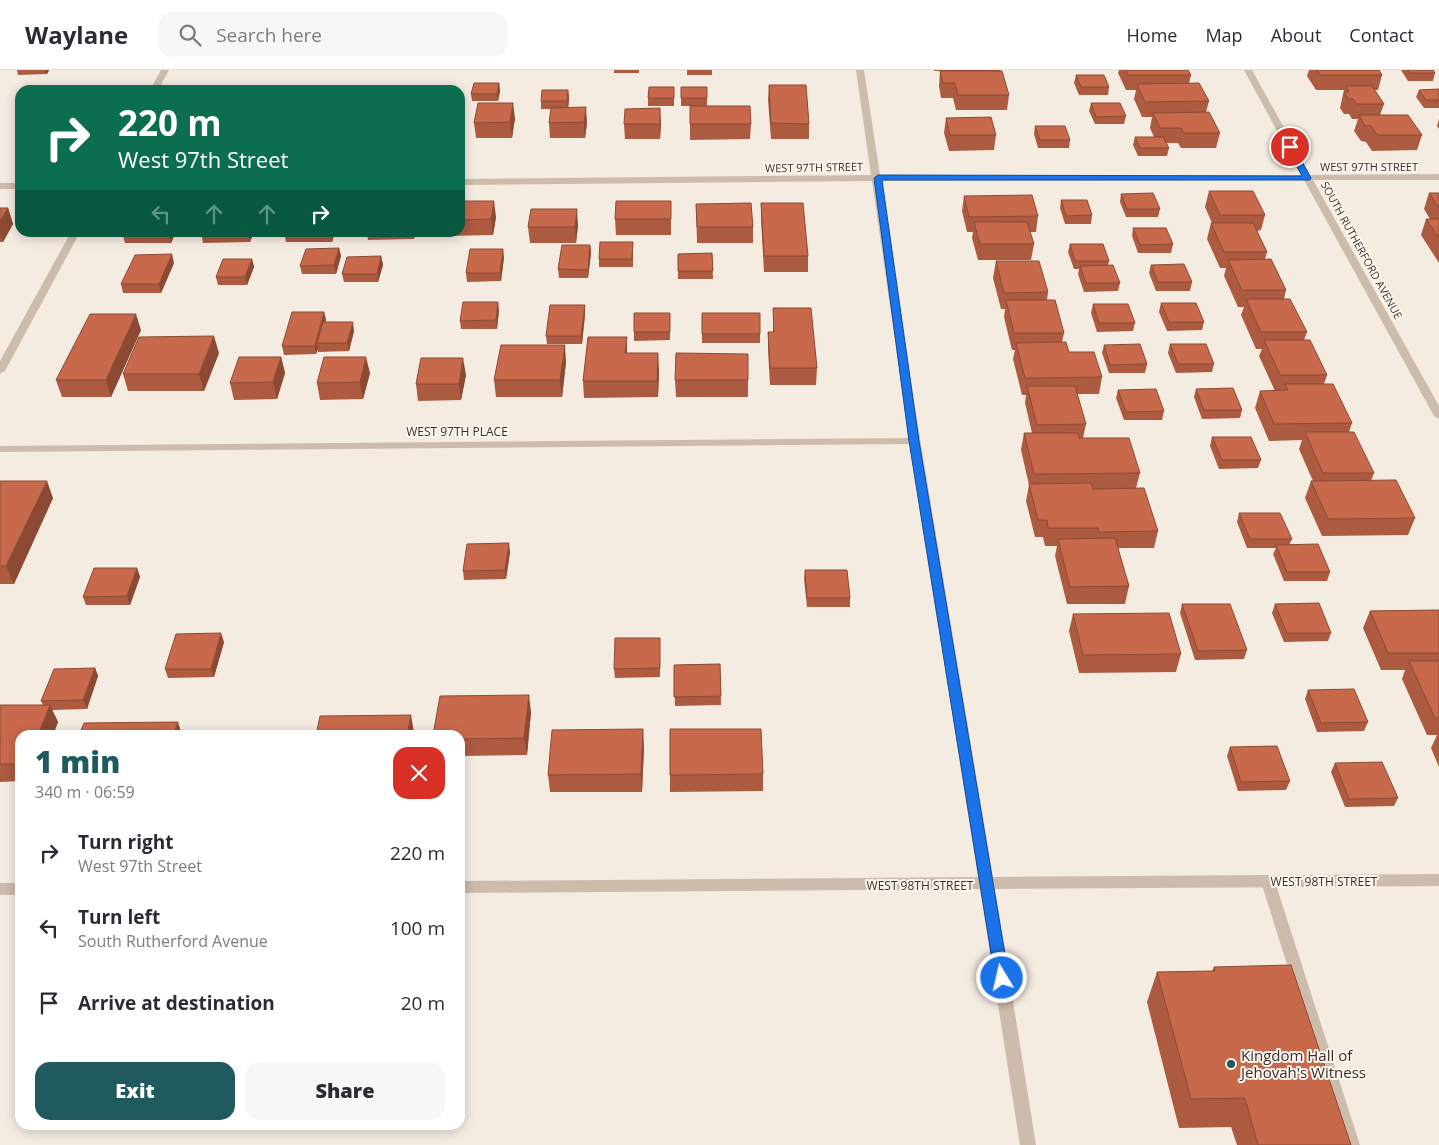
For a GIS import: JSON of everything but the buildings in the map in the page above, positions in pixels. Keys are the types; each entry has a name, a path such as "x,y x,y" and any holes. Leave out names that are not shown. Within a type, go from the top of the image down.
{"street":[{"path":"156,85 164,70"},
{"path":"860,70 878,178 914,441 988,885 1028,1145"},
{"name":"SOUTH RUTHERFORD AVENUE","path":"1248,70 1439,416"},
{"name":"WEST 97TH STREET","path":"465,182 878,178 1439,177"},
{"path":"0,186 15,186"},
{"path":"0,371 73,237"},
{"name":"WEST 97TH PLACE","path":"0,449 914,441"},
{"name":"WEST 98TH STREET","path":"465,887 988,885 1439,880"},
{"path":"1268,882 1352,1145"},
{"path":"0,889 15,888"}],"place":[{"name":"Kingdom Hall of Jehovah's Witness","path":"1231,1064"}],"route":[{"path":"1002,978 914,441 878,178 1307,178 1290,147"}]}
